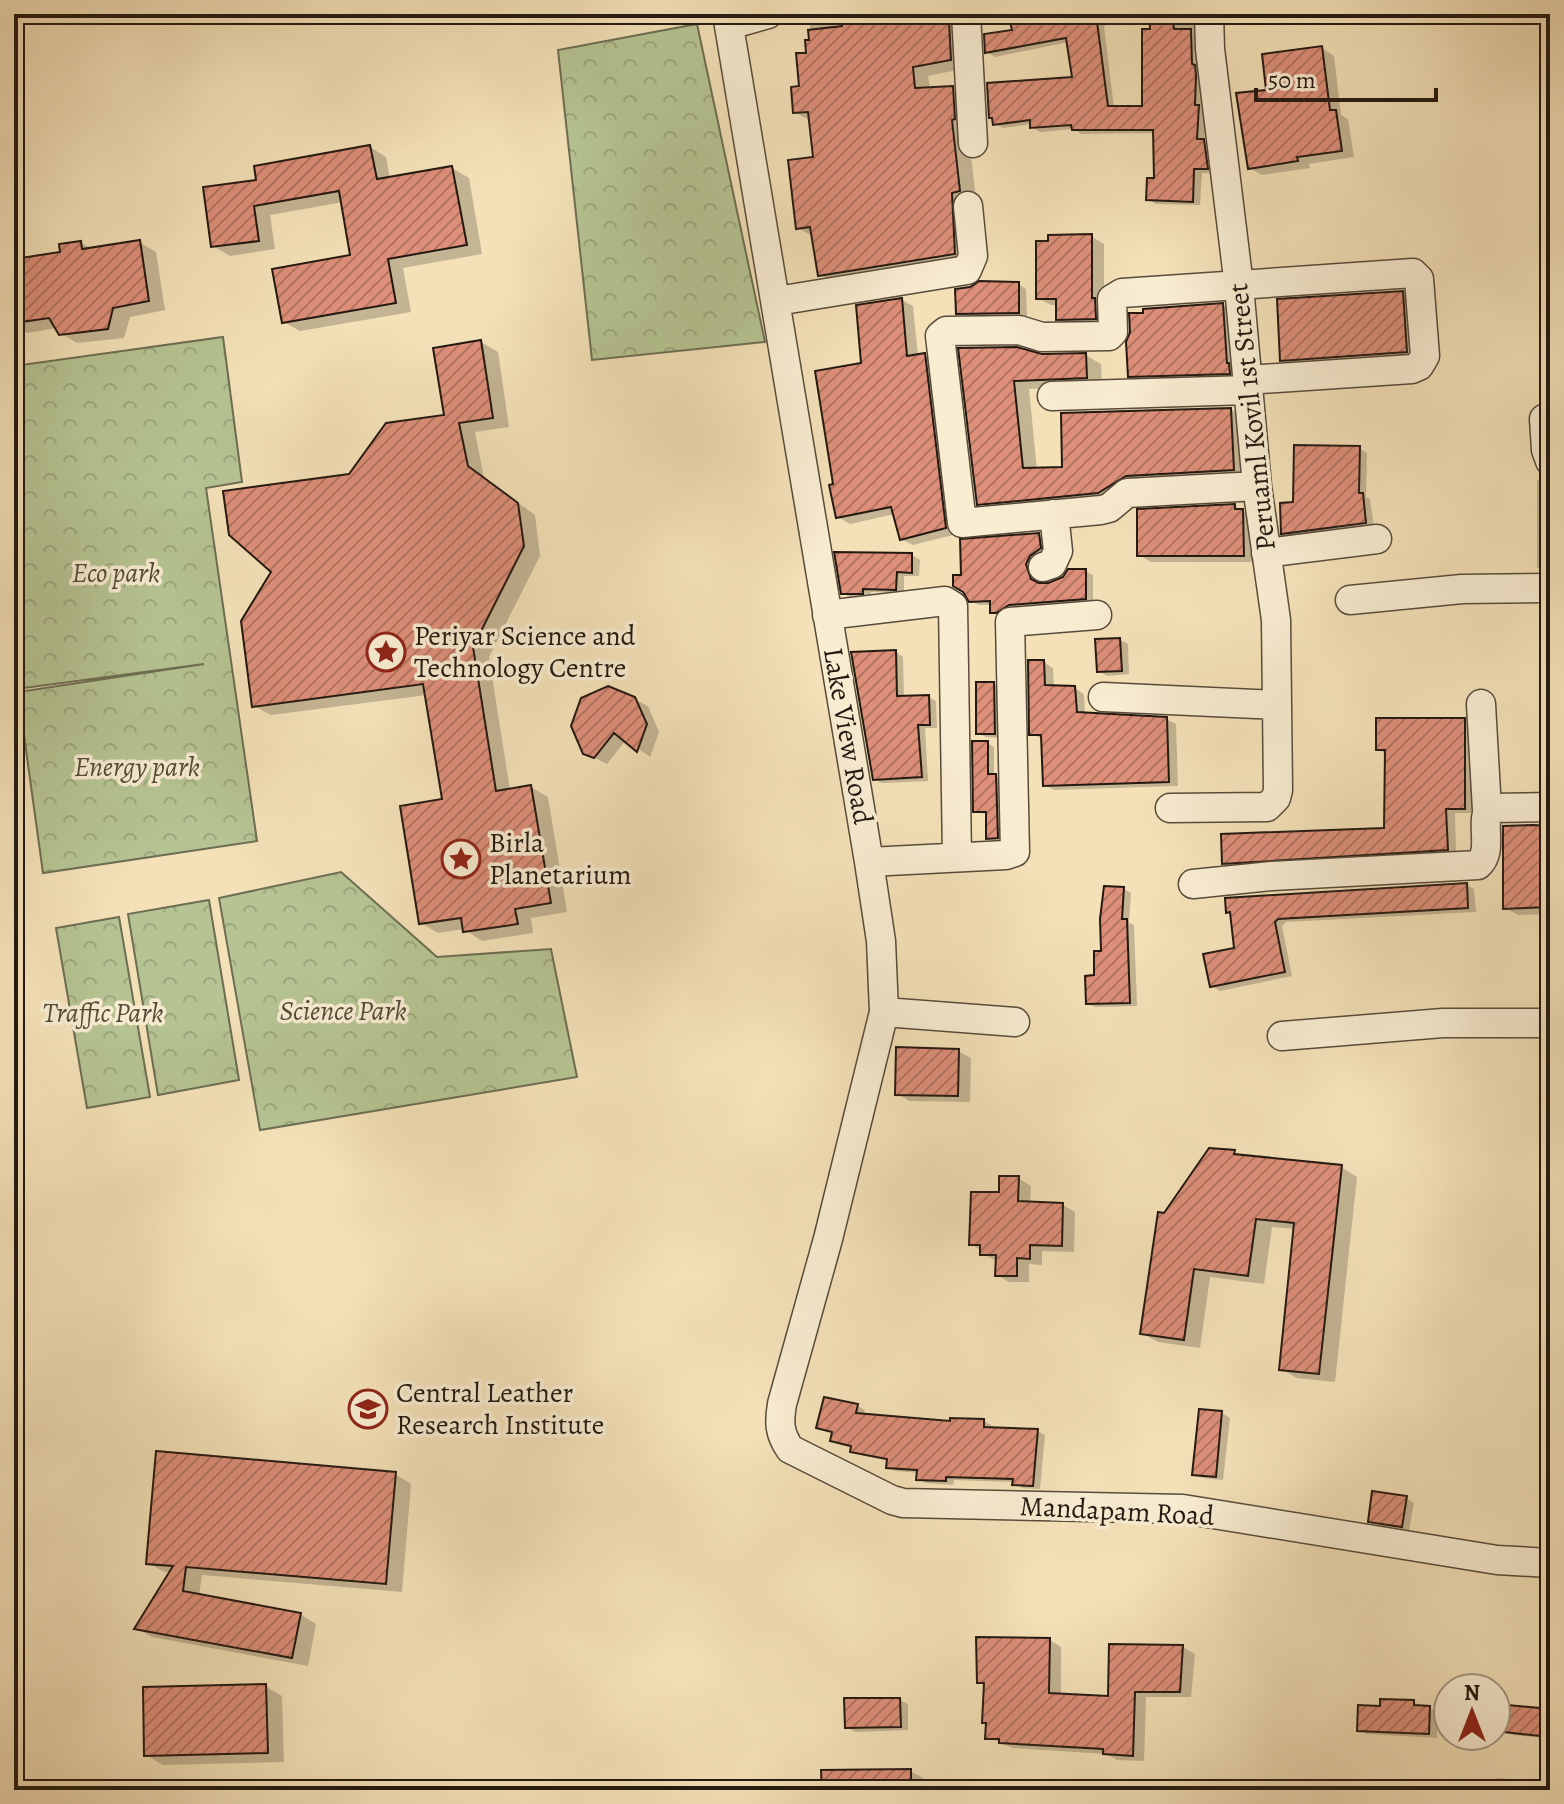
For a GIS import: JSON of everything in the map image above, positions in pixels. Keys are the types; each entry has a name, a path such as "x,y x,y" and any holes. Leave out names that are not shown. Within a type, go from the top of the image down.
{"street":[{"path":"728,19 768,14"},
{"path":"966,14 973,143"},
{"name":"Peruaml Kovil 1st Street","path":"1170,808 1257,808 1273,804 1278,790 1276,620 1257,486 1239,286 1210,49 1209,14"},
{"name":"Lake View Road","path":"728,19 881,941 884,1012 828,1239 782,1404 779,1424 790,1449"},
{"path":"777,301 967,270 973,256 968,206"},
{"path":"1052,396 1247,385 1412,369 1419,366 1425,356 1421,287 1413,273 1312,278 1117,295 1112,299 1113,332 1109,336 1042,337 1019,330 941,333 961,521 966,523 1109,508 1127,493 1257,486"},
{"path":"1544,419 1546,450 1550,461"},
{"path":"1043,567 1052,564 1056,558 1054,514"},
{"path":"1266,553 1377,539"},
{"path":"1350,600 1462,589 1550,588"},
{"path":"827,615 945,601 953,606 957,857"},
{"path":"869,862 1010,855 1016,848 1010,622 1097,615"},
{"path":"1103,697 1276,705"},
{"path":"1193,884 1272,876 1478,865 1486,855 1487,810 1481,704"},
{"path":"1487,810 1500,806 1550,807"},
{"path":"884,1012 1015,1022"},
{"path":"1282,1036 1443,1023 1550,1023"},
{"name":"Mandapam Road","path":"790,1449 903,1503 1183,1509 1497,1560 1550,1563"}],"green space":[{"path":"697,24 765,342 592,360 558,50"},
{"name":"Eco park","path":"223,337 242,482 206,488 257,841 43,873 18,692 204,664 17,689 14,670 14,366"},
{"name":"Science Park","path":"341,872 437,957 551,949 577,1077 260,1130 219,898"},
{"path":"209,900 239,1080 158,1095 128,914"},
{"name":"Traffic Park","path":"119,917 150,1097 87,1108 56,928"}],"building":[{"path":"841,14 946,14 951,60 913,67 915,88 953,86 955,119 952,120 960,191 952,193 955,254 818,276 810,227 796,229 788,160 813,157 808,112 793,113 791,87 799,86 796,53 806,53 808,30 842,26"},
{"path":"1008,14 1096,14 1108,106 1142,106 1142,29 1150,29 1149,14 1172,14 1174,29 1191,29 1192,64 1195,65 1196,76 1195,105 1199,105 1197,139 1204,139 1208,169 1194,169 1193,202 1146,200 1147,178 1154,178 1153,130 1072,130 1071,125 1030,128 1030,120 993,125 992,118 989,118 987,83 1072,77 1066,38 985,53 984,34 1012,30"},
{"path":"1322,46 1330,110 1336,110 1342,151 1297,157 1298,161 1248,169 1236,93 1266,90 1262,54"},
{"path":"370,145 377,179 452,166 467,245 388,259 396,303 282,323 272,269 350,255 339,191 254,206 259,241 211,247 203,187 256,180 254,166"},
{"path":"1092,234 1092,298 1095,298 1096,319 1056,320 1056,299 1036,299 1036,241 1048,241 1048,235"},
{"path":"140,240 149,301 113,308 108,329 59,335 49,318 14,323 14,259 60,252 59,244 81,241 82,249"},
{"path":"979,281 1019,282 1019,313 956,314 955,289 970,287"},
{"path":"1403,291 1407,352 1280,361 1277,299"},
{"path":"902,298 907,356 925,353 946,528 900,540 891,507 836,518 815,371 861,363 856,305"},
{"path":"1223,303 1230,374 1128,377 1126,342 1130,332 1129,313 1143,313 1143,309"},
{"path":"481,340 493,418 459,423 468,466 518,503 524,546 473,647 496,791 531,785 551,903 515,909 518,924 463,932 461,918 419,924 400,806 442,799 423,684 252,707 241,621 271,572 229,535 223,491 349,474 386,423 444,415 433,348"},
{"path":"1017,347 1042,354 1086,353 1087,378 1014,381 1023,468 1062,467 1061,413 1231,408 1234,470 1126,476 1098,493 977,505 958,348"},
{"path":"1294,445 1360,446 1359,493 1363,493 1366,523 1281,534 1280,503 1293,502"},
{"path":"1235,504 1235,509 1243,509 1244,556 1137,556 1137,509"},
{"path":"1039,533 1041,548 1030,556 1026,564 1031,579 1048,583 1063,577 1068,569 1086,569 1086,599 1009,605 990,613 990,601 969,602 963,592 953,586 953,575 961,575 960,539"},
{"path":"834,552 912,553 912,573 897,572 896,590 863,589 863,594 841,594"},
{"path":"1120,638 1122,671 1097,672 1095,639"},
{"path":"896,650 897,696 929,695 930,725 918,725 922,777 873,780 851,652"},
{"path":"1028,660 1044,660 1045,685 1075,686 1077,712 1167,717 1169,782 1043,786 1041,735 1029,735"},
{"path":"976,682 994,682 995,734 976,734"},
{"path":"608,686 635,697 647,724 637,752 614,733 594,758 583,754 571,726 581,698"},
{"path":"1376,718 1465,718 1465,809 1446,809 1448,850 1222,864 1221,834 1384,828 1385,750 1376,750"},
{"path":"972,741 988,741 988,774 996,774 998,838 986,839 986,812 973,812"},
{"path":"1503,826 1550,826 1550,907 1503,909"},
{"path":"1467,883 1468,908 1278,919 1275,922 1285,972 1210,987 1203,954 1234,948 1230,912 1226,913 1225,898"},
{"path":"1104,886 1124,887 1122,919 1127,919 1130,1003 1086,1004 1085,976 1094,975 1094,951 1101,951 1100,919"},
{"path":"896,1047 959,1049 958,1096 895,1095"},
{"path":"1209,1148 1235,1150 1234,1154 1342,1165 1319,1374 1279,1370 1294,1223 1256,1219 1248,1276 1194,1269 1184,1340 1140,1334 1158,1212 1164,1213"},
{"path":"999,1176 1019,1176 1018,1201 1063,1203 1062,1246 1030,1245 1030,1259 1017,1258 1017,1276 995,1276 996,1255 980,1255 980,1245 969,1245 971,1192 999,1192"},
{"path":"824,1397 858,1404 856,1413 950,1421 950,1418 984,1419 984,1427 1038,1429 1033,1486 1012,1485 1013,1479 946,1477 946,1481 916,1480 917,1470 886,1468 887,1459 850,1452 851,1446 830,1441 832,1432 816,1428"},
{"path":"1199,1409 1222,1411 1216,1477 1192,1475"},
{"path":"156,1451 396,1472 386,1584 186,1567 183,1591 301,1613 292,1658 134,1629 173,1566 146,1564"},
{"path":"1372,1491 1407,1496 1402,1527 1368,1522"},
{"path":"976,1637 1050,1638 1049,1693 1108,1696 1109,1644 1183,1645 1180,1692 1135,1692 1133,1756 1103,1754 1103,1749 999,1743 999,1739 985,1739 986,1723 982,1723 984,1683 977,1683"},
{"path":"266,1684 268,1753 144,1756 143,1687"},
{"path":"844,1698 900,1698 901,1727 845,1728"},
{"path":"1380,1699 1414,1700 1414,1705 1430,1706 1429,1734 1357,1731 1358,1705 1380,1706"},
{"path":"1512,1705 1550,1709 1550,1737 1512,1733"},
{"path":"911,1769 911,1790 822,1790 821,1770"}],"place":[{"name":"Periyar Science and Technology Centre","path":"386,652"},
{"name":"Birla Planetarium","path":"461,859"},
{"name":"Central Leather Research Institute","path":"368,1409"}],"park label":[{"name":"Energy park","path":"137,767"}]}
